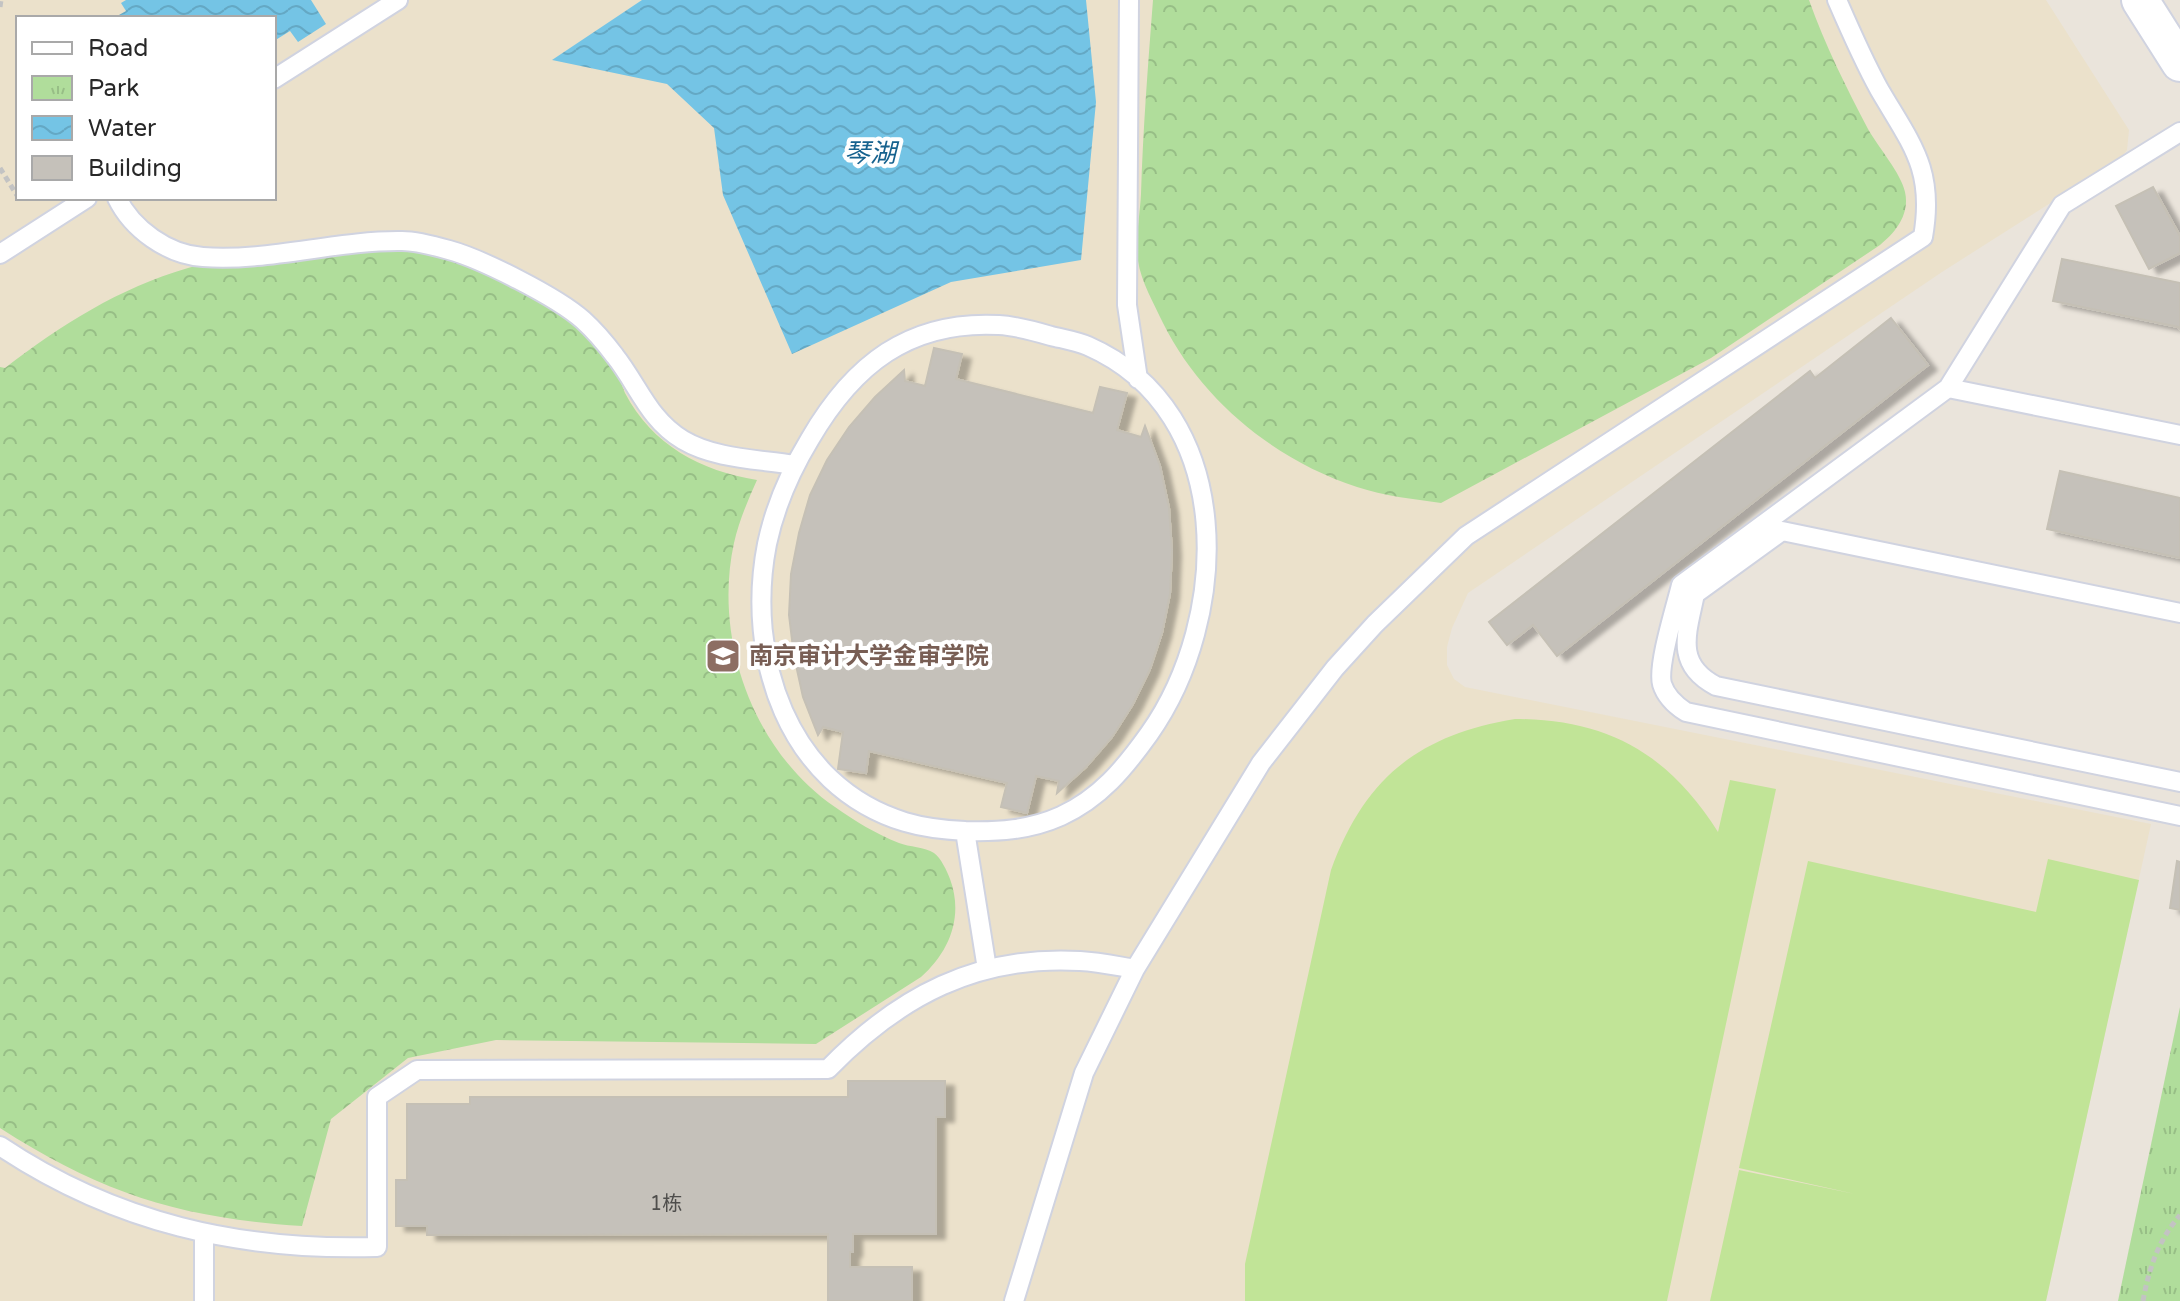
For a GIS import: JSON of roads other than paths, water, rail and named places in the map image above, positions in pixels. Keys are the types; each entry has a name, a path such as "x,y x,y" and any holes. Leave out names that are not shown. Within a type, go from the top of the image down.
{"street":[{"path":"2140,0 2180,63"}],"lane":[{"path":"276,78 398,0"},
{"path":"1129,0 1127,305 1138,379"},
{"path":"1014,1301 1084,1073 1135,969 1261,763 1335,668 1466,536 1923,237 1927,192 1916,152 1878,87 1837,0"},
{"path":"2180,132 2062,205 1948,388 1681,585 1661,674 1667,695 1686,712 2180,816"},
{"path":"0,254 84,200"},
{"path":"118,200 132,221 149,236 165,246 202,257 404,241 451,250 498,270 582,319 616,358 640,398 659,421 682,439 704,450 794,465"},
{"path":"977,324 1006,325 1086,345 1138,379 1178,427 1193,458 1203,492 1207,527 1203,595 1188,661 1160,718 1127,765 1108,785 1060,817 1031,827 1001,832 965,831 919,825 875,810 825,775 805,752 776,699 766,662 762,624 762,585 767,544 778,504 794,465 831,405 849,383 894,347 948,328 977,324"},
{"path":"1948,388 2180,435"},
{"path":"2180,613 1782,531 1695,594 1685,644 1694,668 1703,679 1716,686 2180,782"},
{"path":"965,831 987,969"},
{"path":"0,1146 76,1191 131,1213 204,1233 244,1242 302,1247 377,1247 377,1097 417,1070 828,1069 886,1016 920,995 987,969 1051,960 1083,961 1135,969"},
{"path":"204,1233 204,1301"}],"water":[{"path":"126,0 311,0 326,24 298,42 290,31 276,40 276,16 120,16 126,11 121,3"},
{"name":"琴湖","path":"642,0 1086,0 1096,102 1081,260 951,282 792,354 723,195 714,128 667,84 552,60"}],"place":[{"name":"南京审计大学金审学院","path":"723,656"}]}
